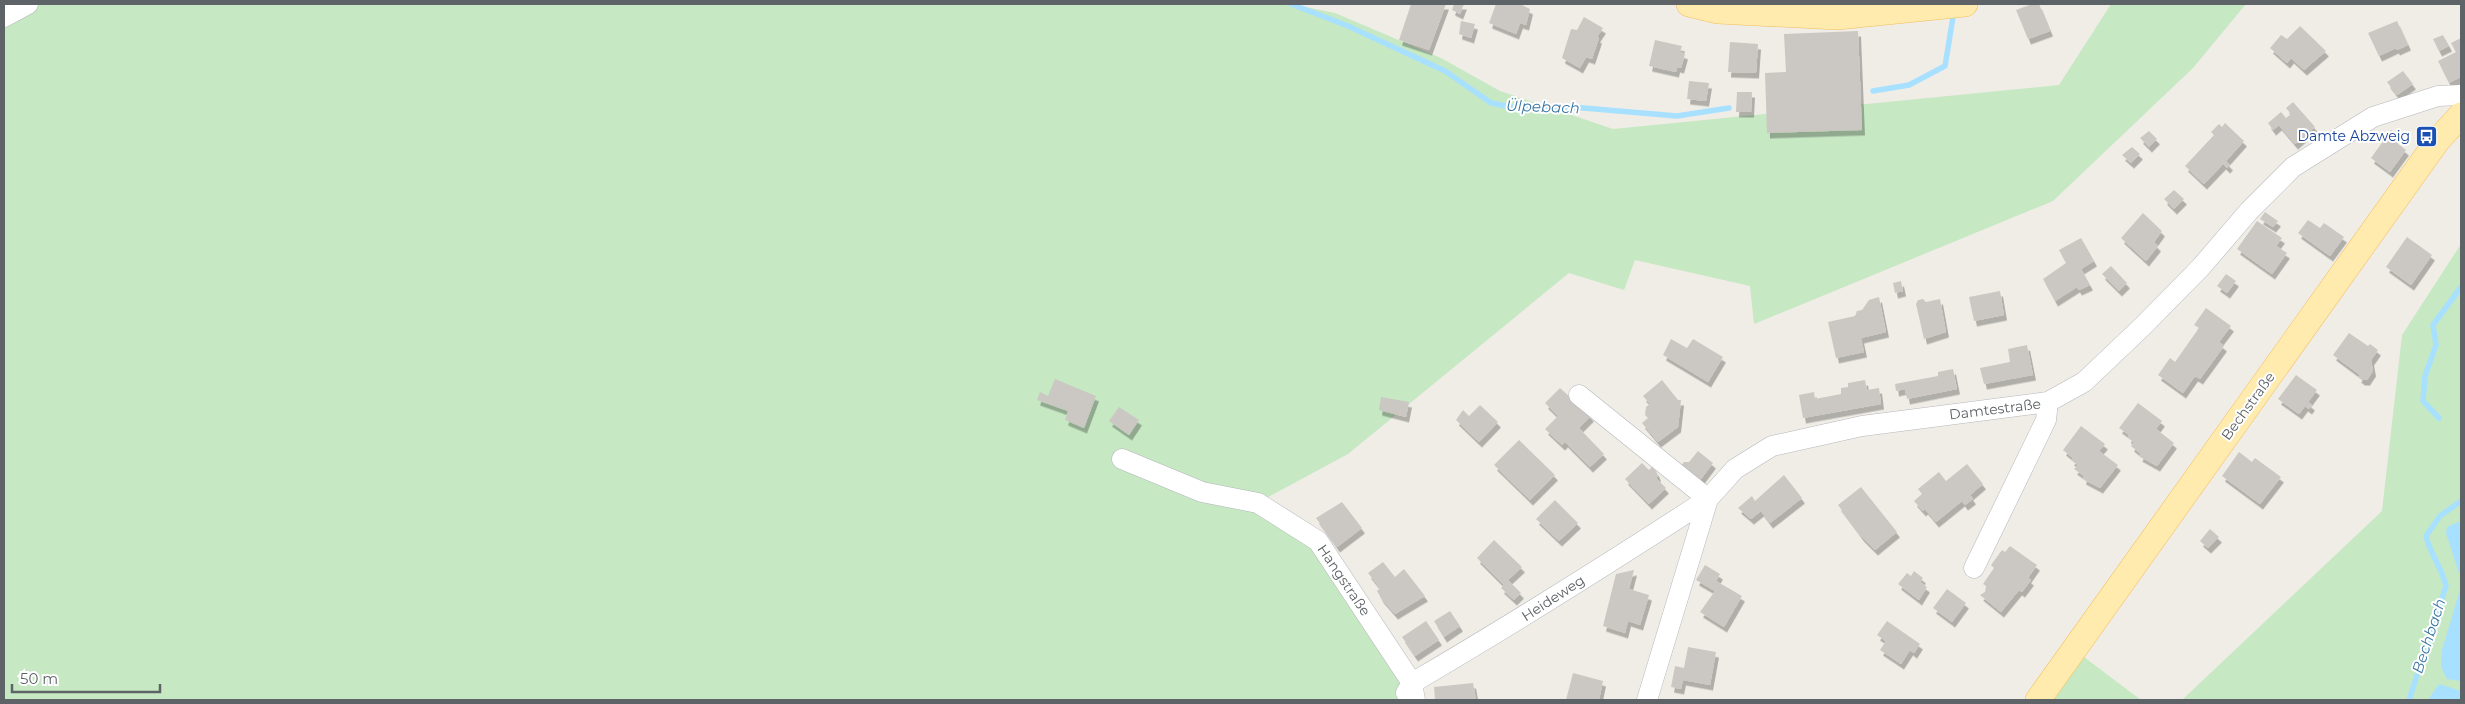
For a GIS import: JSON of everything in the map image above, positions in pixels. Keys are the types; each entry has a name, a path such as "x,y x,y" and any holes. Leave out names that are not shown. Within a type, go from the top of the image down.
{"main road":[{"path":"1689,4 1718,11 1837,17 1944,5"},
{"name":"Bechstraße","path":"2038,700 2438,140 2461,115"}],"street":[{"path":"4,17 28,4"},
{"name":"Damtestraße","path":"1647,700 1708,500 1735,469 1772,446 1862,426 2048,402 2084,382 2143,326 2201,267 2249,212 2293,167 2373,117 2438,96 2461,96"},
{"path":"1579,395 1708,500"},
{"path":"1974,568 2046,420 2048,402"},
{"name":"Hangstraße","path":"1122,459 1202,492 1258,503 1318,541 1414,692"},
{"name":"Heideweg","path":"1402,700 1549,599 1708,500"}],"green space":[{"path":"38,4 1291,4 1335,13 1441,58 1500,91 1613,129 2059,85 2111,4 2246,4 2193,68 2053,201 1754,324 1750,286 1635,260 1624,290 1569,273 1348,454 1259,502 1318,541 1412,683 1402,700 4,700 4,22"},
{"path":"2461,244 2461,700 2182,700 2382,511 2402,335"},
{"path":"2084,657 2141,700 2053,700"}],"water":[{"path":"2461,521 2461,579 2446,533 2447,527"},
{"path":"2460,590 2461,681 2447,679 2441,667 2442,650"},
{"path":"2439,684 2461,691 2461,700 2428,700"}],"building":[{"path":"1411,4 1446,4 1429,50 1399,40"},
{"path":"1454,4 1464,4 1460,14 1452,10"},
{"path":"1496,4 1520,4 1530,9 1526,25 1520,23 1516,34 1489,23"},
{"path":"2032,4 2039,4 2050,31 2028,39 2016,10"},
{"path":"1584,17 1603,28 1597,37 1599,38 1592,59 1586,57 1580,68 1562,58 1571,29 1577,30"},
{"path":"1461,21 1475,24 1471,38 1459,34"},
{"path":"2397,21 2408,45 2379,56 2368,33"},
{"path":"2300,26 2326,51 2304,70 2291,58 2287,63 2270,48 2281,35 2287,39"},
{"path":"1858,31 1862,130 1767,133 1765,73 1786,72 1784,34"},
{"path":"2443,35 2449,46 2439,51 2433,39"},
{"path":"2461,38 2461,77 2449,83 2438,61 2456,52 2451,43"},
{"path":"1655,40 1682,46 1680,52 1685,54 1681,68 1677,67 1676,72 1649,66"},
{"path":"1730,42 1758,44 1756,73 1728,72"},
{"path":"2403,71 2413,84 2397,95 2387,82"},
{"path":"1689,81 1709,83 1706,101 1687,99"},
{"path":"1737,92 1752,92 1751,112 1736,112"},
{"path":"2293,102 2315,127 2295,144 2279,125 2273,130 2268,123 2281,112 2286,118 2291,114 2286,108"},
{"path":"2225,123 2244,141 2226,161 2230,165 2227,168 2223,164 2204,184 2185,166 2214,135 2211,132 2219,124 2222,127"},
{"path":"2391,130 2397,135 2393,140 2406,150 2390,172 2371,158"},
{"path":"2149,131 2157,139 2149,147 2140,138"},
{"path":"2132,147 2140,154 2131,163 2122,155"},
{"path":"2174,190 2184,199 2174,209 2164,199"},
{"path":"2265,212 2278,221 2273,227 2260,219"},
{"path":"2143,213 2162,231 2154,242 2158,246 2146,261 2121,238"},
{"path":"2308,220 2320,228 2324,223 2344,237 2330,256 2298,233"},
{"path":"2257,221 2282,238 2276,246 2287,253 2272,274 2237,249"},
{"path":"2407,237 2432,255 2411,285 2386,267"},
{"path":"2081,238 2094,261 2081,269 2090,285 2079,290 2077,287 2055,301 2043,279 2066,263 2059,250"},
{"path":"2111,266 2127,283 2119,291 2102,274"},
{"path":"2226,274 2236,281 2227,293 2217,286"},
{"path":"1901,281 1903,291 1895,293 1893,283"},
{"path":"2000,291 2004,315 1974,321 1969,297"},
{"path":"1879,297 1886,332 1861,338 1864,352 1836,358 1828,322 1855,316 1857,311 1862,310 1869,300"},
{"path":"1923,299 1926,302 1940,299 1946,332 1924,339 1916,304 1918,300"},
{"path":"2206,308 2231,326 2219,342 2224,346 2200,379 2195,376 2183,393 2158,375 2170,358 2175,362 2199,328 2194,325"},
{"path":"2349,333 2368,346 2370,344 2378,350 2371,360 2373,371 2367,380 2362,380 2358,377 2360,375 2333,355"},
{"path":"1671,339 1687,348 1693,339 1723,357 1708,382 1663,355"},
{"path":"2027,345 2033,375 1984,384 1980,368 2010,362 2008,349"},
{"path":"1953,369 1957,389 1907,399 1905,389 1896,391 1895,384 1938,376 1938,372"},
{"path":"2296,375 2317,390 2308,402 2312,405 2309,409 2305,406 2299,414 2278,399"},
{"path":"1055,379 1096,396 1084,428 1065,420 1068,411 1037,400 1040,392 1048,396"},
{"path":"1662,380 1678,400 1681,400 1678,427 1658,442 1642,423 1648,418 1645,415 1646,407 1650,404 1643,396"},
{"path":"1865,380 1867,390 1879,388 1881,404 1803,418 1799,395 1814,392 1815,399 1841,394 1841,388 1848,387 1848,383"},
{"path":"1560,388 1591,416 1579,428 1604,454 1590,467 1565,442 1562,445 1545,429 1558,416 1545,403"},
{"path":"1381,397 1409,402 1406,417 1379,410"},
{"path":"2138,403 2162,421 2156,429 2174,443 2157,466 2139,456 2141,454 2131,446 2134,442 2128,438 2129,435 2119,428"},
{"path":"1480,405 1498,422 1479,442 1456,420 1463,410 1469,416"},
{"path":"1119,407 1139,420 1129,435 1109,421"},
{"path":"2081,426 2105,444 2099,451 2118,465 2100,488 2083,479 2084,476 2074,469 2078,465 2063,450"},
{"path":"1519,440 1555,475 1530,500 1494,465"},
{"path":"1698,451 1713,463 1698,483 1679,468 1684,462 1689,462"},
{"path":"2239,452 2252,462 2255,458 2281,477 2260,504 2222,476"},
{"path":"1642,463 1649,470 1652,467 1656,471 1658,476 1656,478 1666,488 1649,504 1625,479"},
{"path":"1967,464 1983,484 1970,495 1973,499 1965,505 1962,501 1936,522 1925,509 1923,511 1914,501 1922,494 1918,489 1939,472 1946,481"},
{"path":"1784,475 1802,498 1770,523 1761,511 1751,519 1738,508 1752,496 1755,501"},
{"path":"1861,487 1897,532 1875,550 1861,536 1838,505"},
{"path":"1555,500 1578,523 1559,541 1536,519"},
{"path":"1342,502 1362,528 1337,547 1316,518"},
{"path":"2210,529 2219,537 2208,548 2200,541"},
{"path":"1494,540 1522,567 1508,580 1521,593 1514,600 1501,588 1504,585 1477,558"},
{"path":"2010,546 2037,565 2028,578 2031,580 2022,592 2019,590 2001,612 1980,595 1985,592 1986,586 1983,584 1994,568 1991,565 2002,550 2005,552"},
{"path":"1383,562 1395,577 1404,569 1425,596 1395,614 1381,598 1377,591 1380,588 1368,573"},
{"path":"1705,565 1720,574 1716,581 1742,596 1724,627 1700,612 1715,591 1696,580"},
{"path":"1634,570 1629,589 1649,595 1640,625 1628,621 1625,633 1603,626 1616,574"},
{"path":"1914,571 1923,578 1920,582 1927,587 1919,600 1898,584 1907,573 1911,576"},
{"path":"1947,589 1966,603 1952,622 1933,608"},
{"path":"1450,611 1460,626 1444,637 1434,621"},
{"path":"1426,621 1439,640 1415,656 1402,637"},
{"path":"1887,621 1920,644 1914,653 1910,650 1901,664 1880,650 1886,641 1877,635"},
{"path":"1688,647 1716,652 1710,685 1683,680 1681,689 1671,687 1675,666 1684,668"},
{"path":"1573,673 1603,681 1599,700 1566,700"},
{"path":"1473,683 1476,700 1435,700 1434,687"}],"waterway":[{"name":"Ülpebach","path":"1291,4 1348,26 1445,71 1491,103 1522,109 1572,107 1677,116 1729,108"},
{"name":"Ülpebach","path":"1873,91 1909,85 1945,66 1954,11"},
{"name":"Bechbach","path":"2439,418 2423,401 2425,376 2436,345 2433,325 2461,287"},
{"name":"Bechbach","path":"2409,700 2446,586 2426,536 2440,516 2461,501"}],"place":[{"name":"Damte Abzweig","path":"2426,136"}]}
